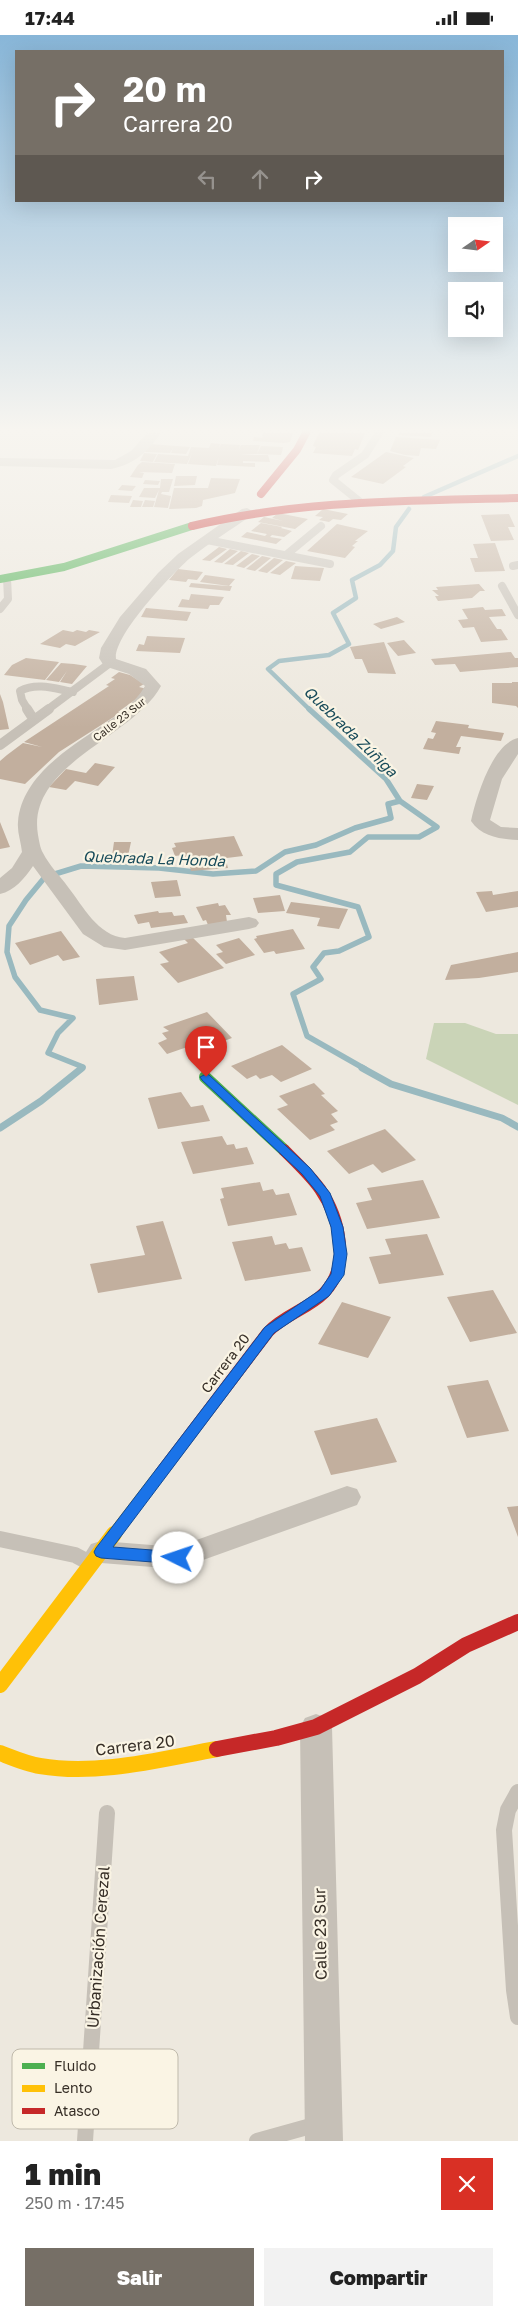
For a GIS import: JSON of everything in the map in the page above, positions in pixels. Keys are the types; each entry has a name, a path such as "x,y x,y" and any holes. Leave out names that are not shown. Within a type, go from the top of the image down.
{"street":[{"path":"4,579 72,566 171,531"},
{"path":"110,663 107,654 110,645 125,622 169,570 217,531"},
{"name":"Calle 23 Sur","path":"32,852 27,820 39,786 76,752 123,719 148,697 153,686 148,678 140,672 110,663"},
{"path":"518,743 506,755 494,773 484,800 480,821 486,828 498,832 518,834"},
{"path":"0,888 19,872 32,852 90,931 111,943 125,945 249,923"},
{"name":"Carrera 20","path":"0,1685 269,1330 324,1293 338,1275 341,1254 337,1227 325,1195 306,1171 206,1077"},
{"path":"97,1558 178,1558 347,1497"},
{"name":"Carrera 20","path":"0,1753 46,1767 88,1768 140,1763 229,1747 316,1727 417,1676 466,1645 518,1621"},
{"name":"Calle 23 Sur","path":"316,1727 324,2132"}],"lane":[{"path":"286,555 315,531"},
{"path":"207,540 330,564"},
{"path":"0,609 8,601 9,589 4,579"},
{"path":"502,586 518,615"},
{"path":"0,745 110,663"},
{"path":"34,720 22,700 20,691 24,687 73,692"},
{"path":"0,1539 97,1558"},
{"path":"518,1792 508,1810 504,1830 512,1971 518,2017"},
{"name":"Urbanización Cerezal","path":"91,2049 107,1813"},
{"path":"257,2141 324,2132"}],"green space":[{"path":"434,1023 465,1023 496,1034 518,1034 518,1105 426,1059"}],"building":[{"path":"252,531 292,531 284,537 272,535 270,537 282,539 276,544 241,537 247,532 265,536 267,534"},
{"path":"329,531 368,531 355,541 358,541 352,546 355,547 345,558 307,551"},
{"path":"487,531 510,531 514,540 491,541"},
{"path":"495,543 505,571 475,572 470,558 478,558 473,544"},
{"path":"219,547 227,549 210,561 202,560"},
{"path":"230,549 238,551 222,563 214,562"},
{"path":"241,551 249,553 233,565 224,564"},
{"path":"252,554 260,556 244,568 236,566"},
{"path":"262,556 271,558 255,571 246,569"},
{"path":"274,558 283,560 267,573 258,571"},
{"path":"286,561 296,563 280,575 270,573"},
{"path":"295,566 324,568 320,581 291,579"},
{"path":"178,569 203,572 197,580 188,579 186,582 169,580"},
{"path":"205,575 235,579 229,586 200,582"},
{"path":"191,583 232,586 230,591 189,587"},
{"path":"479,584 485,591 480,591 472,598 438,601 435,596 439,596 432,590 438,590 436,587"},
{"path":"191,594 224,597 219,605 210,605 208,609 178,607 182,599 189,600"},
{"path":"483,607 485,610 502,609 506,616 489,617 497,629 501,629 508,640 481,642 474,627 463,628 458,620 468,619 462,609"},
{"path":"146,608 191,612 187,621 141,617"},
{"path":"397,617 405,622 381,629 373,624"},
{"path":"63,630 100,632 75,646 66,644 60,648 40,644"},
{"path":"147,636 185,638 180,653 136,651 139,644 144,645"},
{"path":"404,640 416,653 398,656 387,643"},
{"path":"384,642 396,674 368,673 362,659 355,659 350,647"},
{"path":"511,652 515,658 518,658 518,667 460,672 455,664 435,665 431,659"},
{"path":"26,658 59,662 45,680 4,675 12,665"},
{"path":"61,663 87,666 72,684 60,682 67,671 59,682 46,680"},
{"path":"119,672 130,675 144,684 139,687 147,689 142,695 118,712 120,713 59,752 25,784 0,779 0,761 23,743 42,747 24,742 109,686 106,685 115,679 111,678"},
{"path":"518,682 518,708 516,706 492,703 492,683"},
{"path":"0,694 3,702 9,729 0,730"},
{"path":"436,721 469,725 468,728 504,733 501,741 461,736 456,747 461,747 459,754 423,749 428,738 433,739 436,733 431,732"},
{"path":"95,763 115,767 98,786 75,781 66,790 49,787 66,769 86,773"},
{"path":"417,784 434,786 427,800 411,798"},
{"path":"0,822 10,847 0,849"},
{"path":"234,836 243,856 194,862 226,860 228,868 191,871 189,862 186,863 183,855 175,856 172,848 176,847 174,843"},
{"path":"114,842 131,842 128,856 112,856"},
{"path":"177,880 181,896 155,898 151,882"},
{"path":"492,891 493,895 518,891 518,907 486,912 476,892"},
{"path":"280,895 285,911 258,913 253,898"},
{"path":"291,902 348,909 339,929 317,926 320,918 286,913"},
{"path":"218,903 219,906 225,905 231,915 226,915 227,922 208,925 206,920 203,921 196,907"},
{"path":"158,911 159,913 172,912 174,916 184,915 188,923 151,928 149,922 138,924 134,915"},
{"path":"293,929 305,949 276,954 274,951 264,953 254,939 257,938 256,936"},
{"path":"61,931 80,957 63,961 58,955 30,965 15,943"},
{"path":"191,936 224,968 178,983 160,964 169,962 159,952 188,943 183,938"},
{"path":"239,938 255,955 226,964 216,954 223,952 216,945"},
{"path":"518,952 518,972 479,978 445,980 451,965"},
{"path":"134,976 138,1000 99,1005 96,979"},
{"path":"207,1012 232,1038 197,1051 193,1045 167,1054 158,1043 167,1039 162,1033 169,1031 163,1027"},
{"path":"282,1045 312,1069 281,1082 272,1075 260,1079 256,1075 247,1079 231,1066"},
{"path":"314,1083 325,1094 321,1095 338,1111 331,1114 338,1122 330,1125 335,1130 310,1140 277,1109 288,1105 279,1096"},
{"path":"181,1092 191,1107 203,1105 210,1121 158,1129 148,1098"},
{"path":"385,1129 416,1160 382,1173 373,1164 349,1174 327,1151"},
{"path":"222,1136 227,1145 234,1144 236,1149 247,1147 254,1164 193,1174 181,1142"},
{"path":"423,1180 440,1218 367,1229 356,1203 372,1200 367,1188"},
{"path":"260,1182 263,1191 273,1189 276,1195 289,1193 297,1215 228,1226 220,1199 224,1198 221,1188"},
{"path":"163,1221 182,1279 98,1293 90,1264 145,1255 136,1226"},
{"path":"427,1234 444,1275 379,1284 369,1257 391,1254 385,1239"},
{"path":"272,1236 275,1245 286,1243 289,1249 302,1247 311,1271 245,1281 232,1242"},
{"path":"493,1290 517,1333 470,1342 447,1297"},
{"path":"342,1302 391,1317 368,1358 318,1344"},
{"path":"488,1380 509,1431 467,1438 447,1386"},
{"path":"377,1418 397,1462 331,1475 314,1431"},
{"path":"518,1506 518,1537 507,1507"}],"waterway":[{"name":"Quebrada Zúñiga","path":"310,710 268,669 279,661 329,655 349,644 333,613 356,598 352,580 380,565 393,551 395,531"},
{"name":"Quebrada Zúñiga","path":"309,709 386,779 400,801"},
{"name":"Quebrada La Honda","path":"82,1068 48,1053 58,1033 73,1018 40,1010 15,977 7,952 9,926 26,900 45,877 81,866 159,868 213,874 256,871 285,852 316,845 355,828 391,818 388,804 400,801"},
{"name":"Quebrada Zúñiga","path":"365,1069 307,1036 293,994 321,979 313,967 324,953 339,951 369,937 358,907 276,885 276,874 297,862 350,852 368,837 419,837 437,827 400,801"},
{"name":"Quebrada La Honda","path":"0,1128 41,1101 82,1068"},
{"name":"Quebrada Zúñiga","path":"362,1068 391,1084 502,1118 518,1127"}],"traffic: fast":[{"path":"0,579 64,567 176,531"},
{"path":"205,1077 284,1150"}],"traffic: slow":[{"path":"0,1685 160,1474"},
{"path":"0,1753 42,1766 91,1768 133,1764 217,1749"}],"traffic: jam":[{"path":"160,1474 226,1384 268,1332 287,1316 324,1293 332,1283 337,1271 340,1259 340,1245 335,1219 330,1206 316,1183 284,1150"},
{"path":"217,1749 276,1738 316,1727 417,1676 466,1645 518,1622"}],"route":[{"path":"178,1558 101,1552 269,1330 324,1293 338,1275 341,1254 337,1227 325,1195 306,1171 206,1077"}]}
